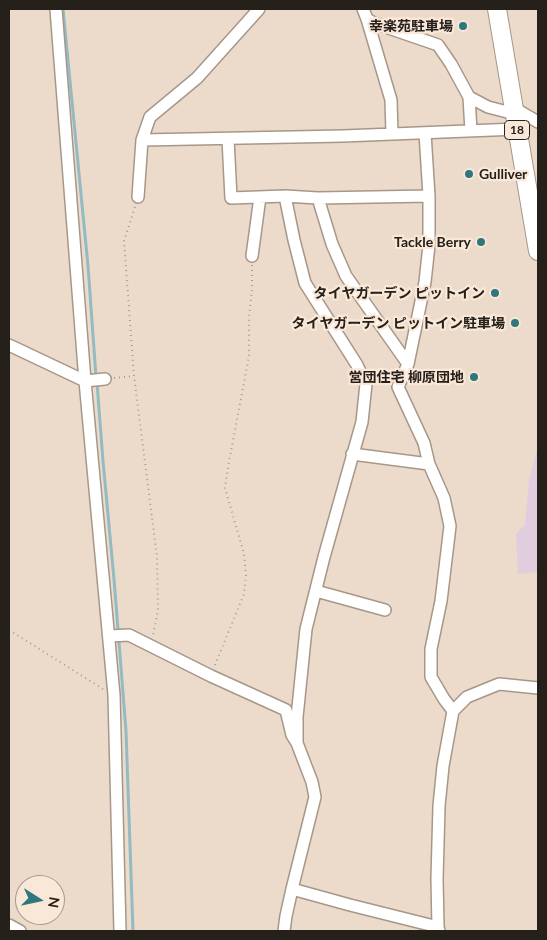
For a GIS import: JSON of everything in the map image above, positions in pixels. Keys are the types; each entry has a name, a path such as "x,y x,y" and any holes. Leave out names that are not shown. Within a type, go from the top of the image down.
{"highway":[{"name":"18","path":"497,9 538,250"}],"street":[{"path":"56,9 111,636 120,931"},
{"path":"138,198 142,140 150,117 197,78 259,9"},
{"path":"365,14 374,24 438,44 469,97 471,131"},
{"path":"365,14 391,100 392,134"},
{"path":"469,97 488,107 515,117 538,122"},
{"path":"142,140 471,131 515,117"},
{"path":"425,133 429,245 425,282 408,364 398,387 424,443 429,464 444,498 450,526 431,650 432,677 444,699 454,711"},
{"path":"228,139 230,198 428,196"},
{"path":"285,196 294,240 306,283 357,365 366,384 362,422 306,629 297,717 297,743"},
{"path":"252,256 260,198"},
{"path":"318,198 332,244 346,276 408,364"},
{"path":"9,345 88,381 105,379"},
{"path":"352,454 429,464"},
{"path":"316,591 385,610"},
{"path":"111,636 129,635 211,676 286,710 292,735 312,782 315,797 292,889 284,931"},
{"path":"292,889 439,929 437,879 439,806 454,711 467,697 499,684 538,688"},
{"path":"9,925 20,931"}],"path":[{"path":"138,198 124,241 134,376 157,558 158,610 152,647"},
{"path":"211,676 244,594 246,575 244,554 225,488 249,356 252,256"},
{"path":"105,379 134,376"},
{"path":"9,630 114,695"}],"shaded area":[{"path":"538,446 538,572 518,574 516,534 525,524 529,480"}],"waterway":[{"path":"63,9 88,266 96,377"},
{"path":"97,383 126,731 133,931"}],"place":[{"name":"幸楽苑駐車場","path":"463,26"},
{"name":"Gulliver","path":"469,174"},
{"name":"Tackle Berry","path":"481,242"},
{"name":"タイヤガーデン ピットイン","path":"495,293"},
{"name":"タイヤガーデン ピットイン駐車場","path":"515,323"},
{"name":"営団住宅 柳原団地","path":"474,377"}]}
